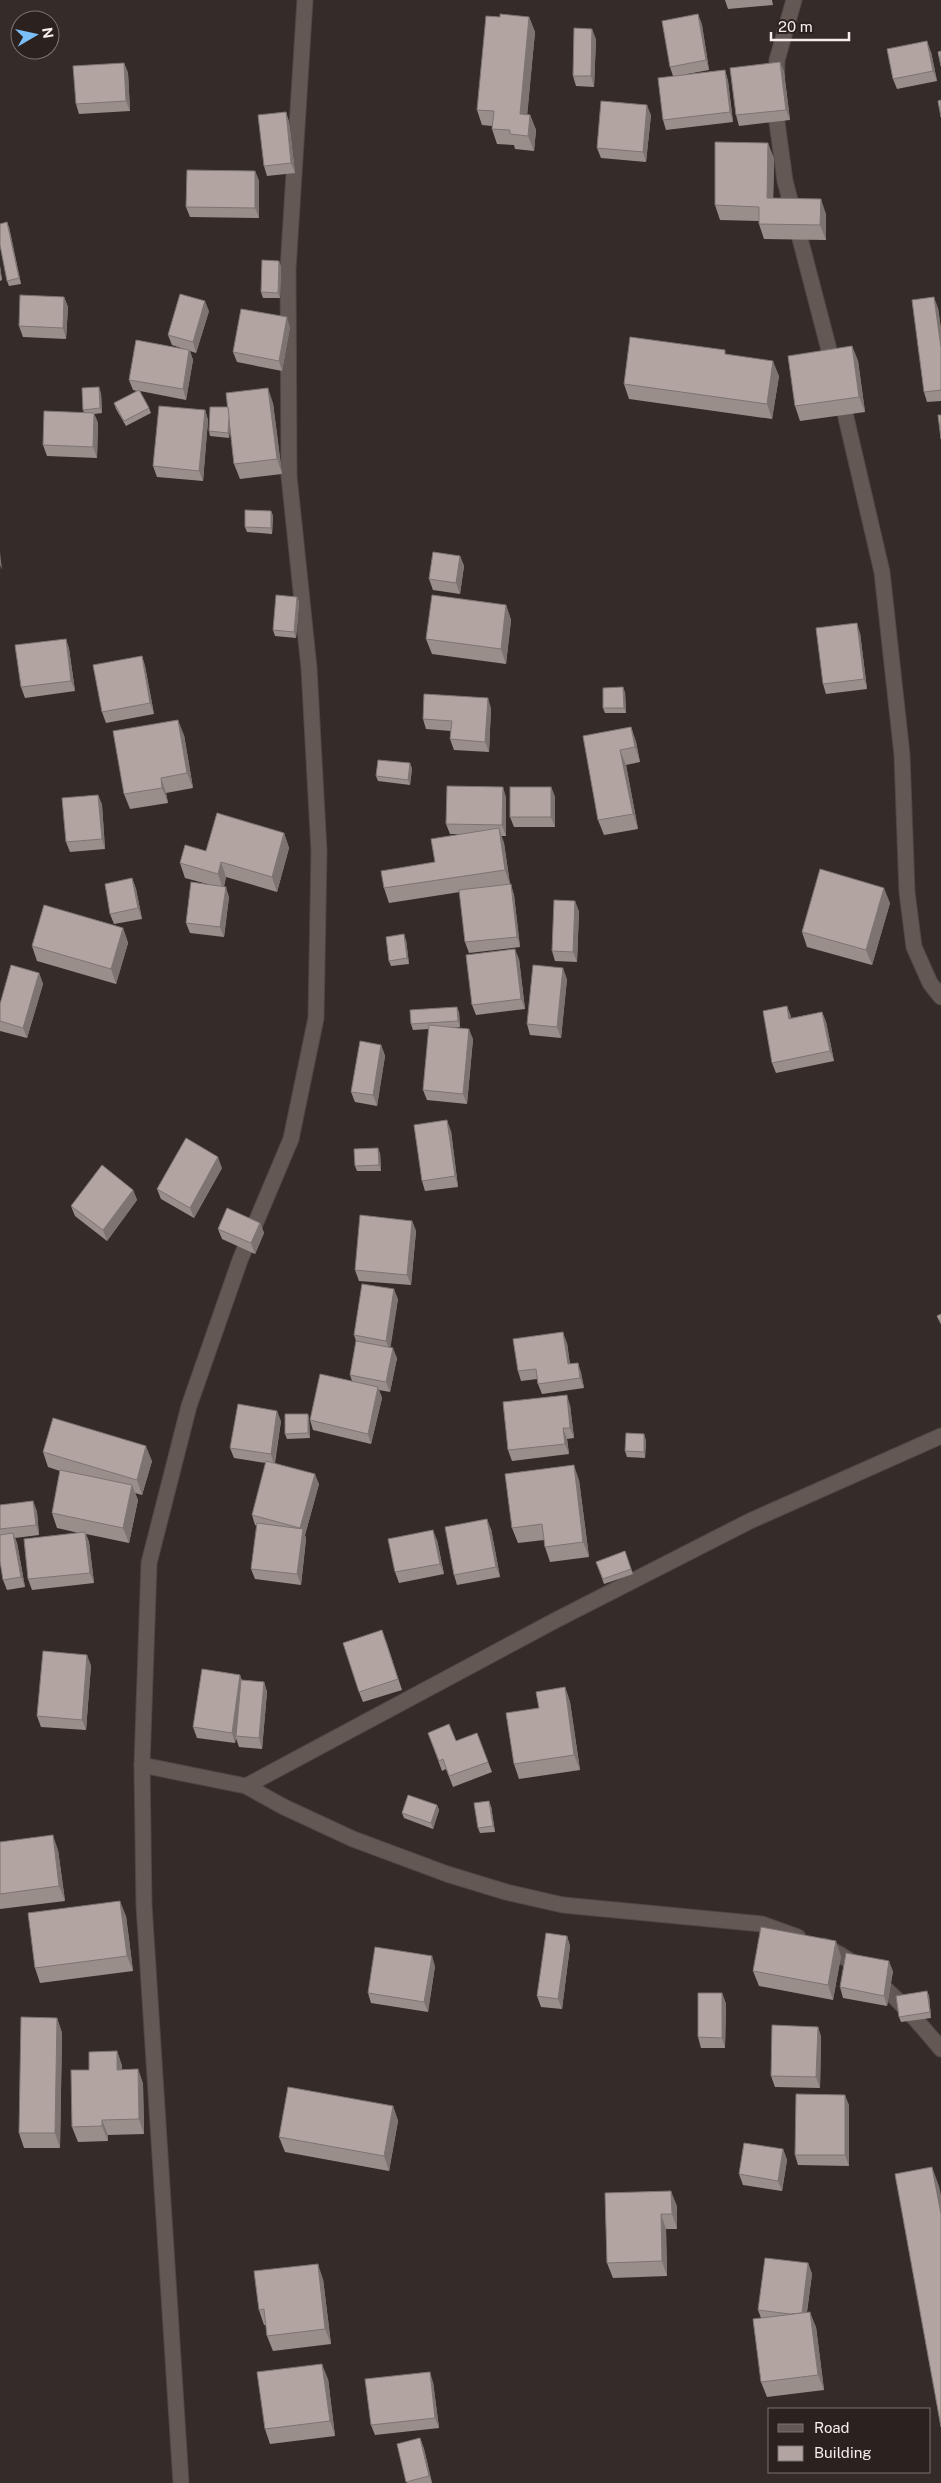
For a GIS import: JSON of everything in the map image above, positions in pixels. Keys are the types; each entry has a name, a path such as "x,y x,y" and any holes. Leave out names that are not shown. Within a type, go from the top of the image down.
{"street":[{"path":"181,2483 144,1905 142,1765 149,1563 189,1406 240,1260 291,1139 316,1018 319,851 309,668 288,466 288,269 305,0"},
{"path":"794,0 777,60 776,115 785,181 846,418 882,572 902,755 906,892 914,947 930,983 941,997"},
{"path":"246,1786 556,1620 750,1521 941,1436"},
{"path":"142,1765 246,1786 284,1807 353,1839 447,1874 506,1892 562,1906 762,1924 826,1947 877,1981 910,2011 941,2049"}],"building":[{"path":"500,14 529,17 520,114 530,115 528,136 510,134 510,130 492,129 494,111 477,110 486,16 500,17"},
{"path":"698,14 706,60 670,67 662,21"},
{"path":"574,28 592,29 591,76 573,76"},
{"path":"927,41 933,71 893,79 887,49"},
{"path":"941,51 941,66 938,52"},
{"path":"780,62 786,110 736,115 730,68"},
{"path":"124,63 126,101 76,104 73,66"},
{"path":"725,70 730,112 663,120 658,78"},
{"path":"941,100 941,117 938,101"},
{"path":"601,101 647,105 643,152 597,148"},
{"path":"286,112 291,163 264,166 258,115"},
{"path":"715,142 768,143 767,198 821,199 820,225 759,224 759,207 715,205"},
{"path":"187,170 255,171 255,208 186,207"},
{"path":"7,222 19,278 7,281 0,245 0,224"},
{"path":"262,260 279,261 278,293 261,292"},
{"path":"180,294 205,301 193,342 168,335"},
{"path":"20,295 64,297 63,328 19,326"},
{"path":"934,297 941,348 941,390 924,392 912,300"},
{"path":"241,309 287,317 279,361 233,352"},
{"path":"630,337 725,350 725,354 773,361 767,404 624,384"},
{"path":"136,340 189,350 183,389 129,380"},
{"path":"852,346 859,397 795,406 788,356"},
{"path":"99,387 100,408 83,410 82,388"},
{"path":"268,388 277,459 234,464 226,393"},
{"path":"139,390 149,408 124,421 114,403"},
{"path":"159,406 205,410 199,471 153,466"},
{"path":"210,407 228,407 228,433 209,431"},
{"path":"44,411 94,413 93,447 43,445"},
{"path":"938,415 941,415 941,439"},
{"path":"245,510 271,511 271,528 245,527"},
{"path":"433,552 460,556 456,583 429,579"},
{"path":"276,595 297,597 294,632 273,630"},
{"path":"432,595 506,605 501,649 426,639"},
{"path":"857,623 864,679 823,684 816,628"},
{"path":"66,639 71,681 21,687 15,645"},
{"path":"142,656 150,703 102,712 93,665"},
{"path":"623,687 624,708 603,708 603,688"},
{"path":"424,694 488,698 485,742 450,739 452,721 423,719"},
{"path":"178,720 187,773 161,778 162,788 124,794 113,731"},
{"path":"631,727 635,747 620,750 633,814 598,820 583,736"},
{"path":"378,760 410,763 408,780 376,776"},
{"path":"447,786 503,787 502,825 446,824"},
{"path":"510,787 551,787 551,817 510,817"},
{"path":"98,795 102,839 66,842 62,798"},
{"path":"217,813 284,833 272,877 221,862 218,874 180,863 185,845 206,851"},
{"path":"499,828 505,870 384,888 381,871 435,862 431,839"},
{"path":"820,869 884,888 866,950 802,932"},
{"path":"132,878 138,908 110,914 105,884"},
{"path":"191,882 226,887 220,927 186,923"},
{"path":"511,884 517,937 465,942 459,890"},
{"path":"554,900 575,901 573,952 552,951"},
{"path":"44,905 123,928 111,969 32,946"},
{"path":"404,934 407,958 389,961 386,937"},
{"path":"515,949 521,999 472,1005 466,955"},
{"path":"11,965 39,973 23,1028 0,1021 0,1004"},
{"path":"533,965 563,968 557,1027 527,1024"},
{"path":"787,1006 789,1019 822,1012 830,1051 772,1063 763,1011"},
{"path":"457,1007 458,1021 411,1024 410,1010"},
{"path":"429,1025 469,1029 463,1094 423,1090"},
{"path":"360,1041 381,1045 373,1095 351,1092"},
{"path":"447,1120 455,1176 422,1181 414,1125"},
{"path":"186,1138 218,1157 190,1208 157,1189"},
{"path":"378,1148 379,1165 355,1166 354,1149"},
{"path":"102,1165 133,1190 103,1230 71,1206"},
{"path":"227,1208 260,1223 251,1243 218,1229"},
{"path":"360,1215 412,1221 407,1275 355,1270"},
{"path":"362,1284 394,1289 386,1341 354,1335"},
{"path":"941,1314 941,1324 937,1316"},
{"path":"563,1332 568,1364 578,1363 580,1378 538,1384 536,1369 518,1371 513,1339"},
{"path":"356,1341 393,1348 386,1382 350,1375"},
{"path":"320,1374 378,1387 368,1434 310,1420"},
{"path":"567,1395 570,1428 563,1428 565,1444 508,1450 503,1402"},
{"path":"238,1404 277,1411 271,1454 230,1448"},
{"path":"285,1414 308,1414 308,1433 285,1434"},
{"path":"53,1418 146,1446 137,1480 43,1452"},
{"path":"626,1433 644,1434 644,1452 625,1451"},
{"path":"266,1461 315,1474 300,1528 252,1515"},
{"path":"574,1465 583,1542 545,1547 542,1524 512,1528 505,1474"},
{"path":"60,1470 132,1485 123,1528 52,1513"},
{"path":"33,1501 36,1525 0,1529 0,1505"},
{"path":"487,1519 496,1567 454,1575 445,1527"},
{"path":"257,1523 303,1529 297,1574 251,1569"},
{"path":"433,1530 440,1564 395,1572 388,1539"},
{"path":"85,1532 90,1573 28,1579 24,1539"},
{"path":"13,1533 21,1577 3,1580 0,1561 0,1535"},
{"path":"625,1551 631,1569 603,1579 596,1562"},
{"path":"382,1630 398,1679 359,1692 343,1643"},
{"path":"43,1651 87,1655 82,1720 37,1716"},
{"path":"202,1669 240,1675 232,1733 193,1727"},
{"path":"241,1680 264,1682 259,1738 236,1736"},
{"path":"565,1687 574,1755 514,1764 506,1713 539,1708 536,1692"},
{"path":"449,1724 456,1741 477,1733 488,1762 449,1776 443,1759 439,1761 428,1733"},
{"path":"408,1795 437,1805 431,1823 402,1813"},
{"path":"489,1801 493,1826 478,1828 474,1803"},
{"path":"53,1835 59,1886 0,1894 0,1842"},
{"path":"120,1901 127,1956 35,1968 28,1913"},
{"path":"761,1927 836,1941 828,1985 753,1971"},
{"path":"546,1933 567,1936 558,1999 537,1996"},
{"path":"375,1947 432,1956 424,2002 368,1993"},
{"path":"846,1953 889,1961 884,1996 840,1987"},
{"path":"927,1991 930,2012 899,2017 896,1996"},
{"path":"698,1993 722,1993 722,2038 698,2037"},
{"path":"21,2017 57,2018 55,2133 19,2133"},
{"path":"772,2025 818,2027 816,2077 771,2076"},
{"path":"117,2051 117,2070 138,2069 139,2119 102,2120 102,2126 72,2127 71,2070 89,2070 89,2052"},
{"path":"288,2087 393,2106 384,2156 279,2137"},
{"path":"796,2094 845,2095 845,2155 795,2155"},
{"path":"744,2143 783,2149 778,2181 739,2174"},
{"path":"932,2167 941,2214 941,2427 895,2174"},
{"path":"671,2191 672,2214 661,2214 662,2261 607,2263 605,2193"},
{"path":"765,2258 808,2263 802,2313 790,2314 758,2310"},
{"path":"318,2264 325,2329 267,2336 264,2309 259,2310 254,2271"},
{"path":"810,2312 818,2375 761,2382 753,2319"},
{"path":"322,2364 330,2421 265,2429 257,2372"},
{"path":"430,2372 435,2418 371,2425 365,2379"},
{"path":"420,2438 429,2476 406,2482 397,2444"}]}
